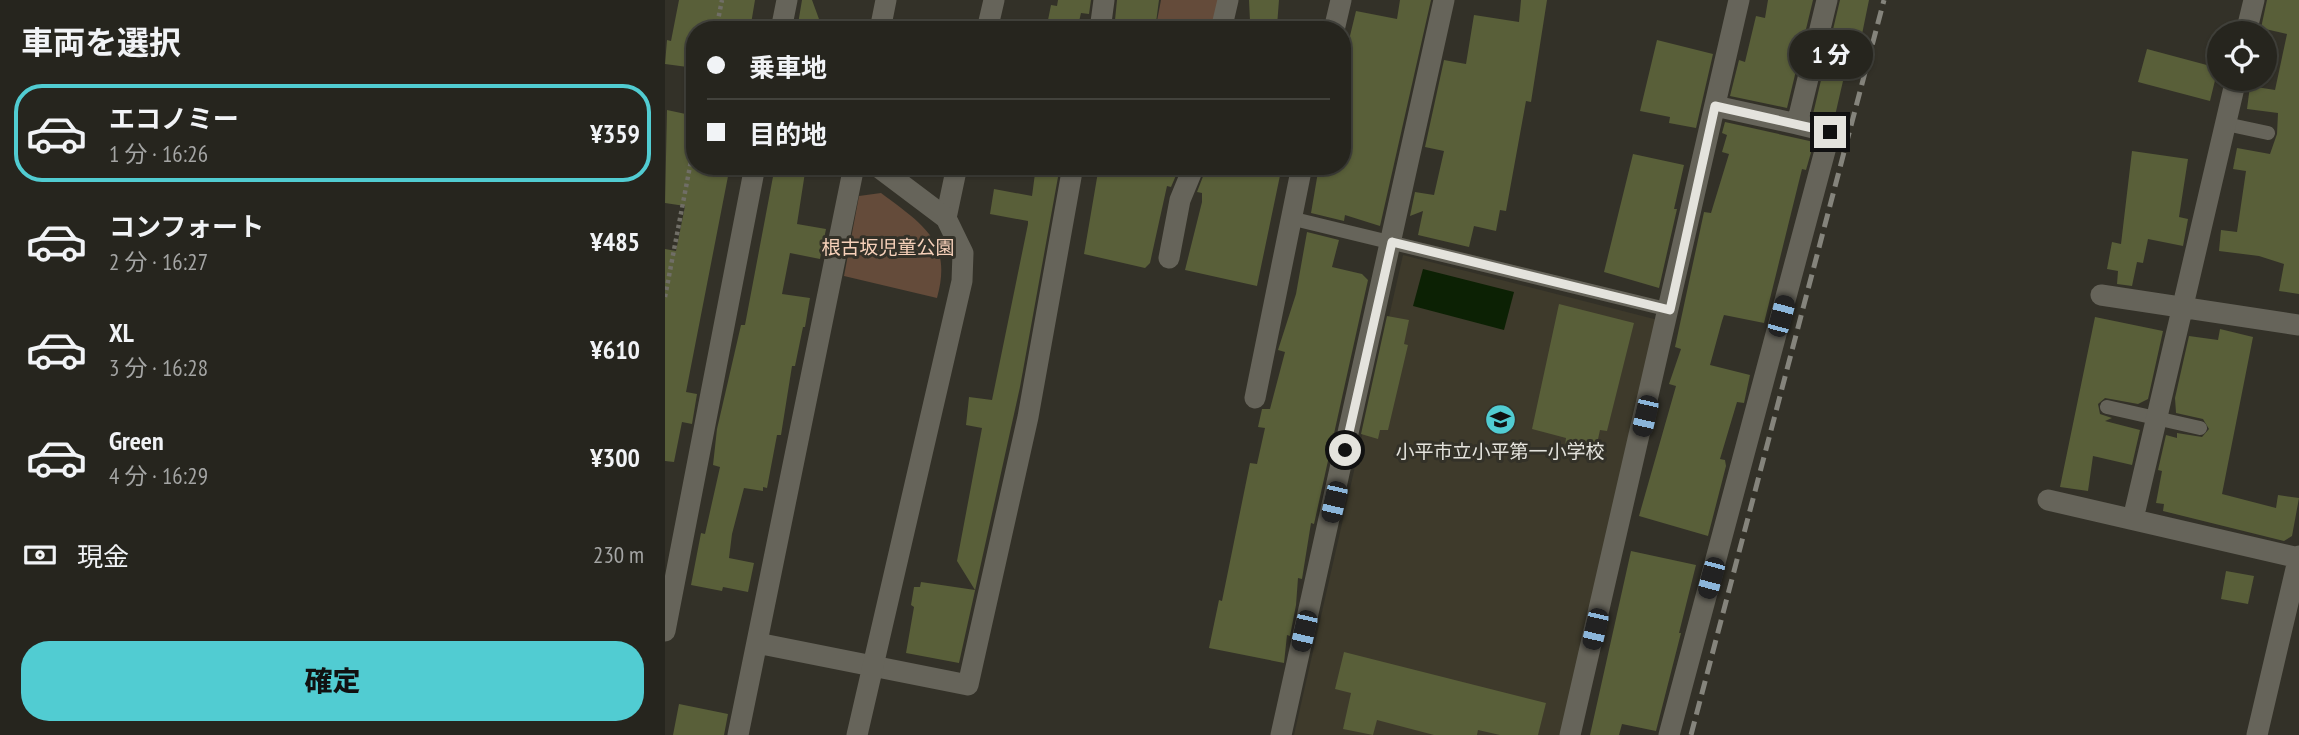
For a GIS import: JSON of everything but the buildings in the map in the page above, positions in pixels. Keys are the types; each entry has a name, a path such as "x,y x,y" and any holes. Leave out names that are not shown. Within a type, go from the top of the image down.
{"street":[{"path":"783,21 787,0"},
{"path":"882,21 886,0"},
{"path":"989,21 994,0"},
{"path":"1101,21 1104,0"},
{"path":"1223,21 1228,0"},
{"path":"1335,21 1341,0"},
{"path":"1281,735 1444,0"},
{"path":"1570,735 1670,310 1739,0"},
{"path":"1797,124 1827,0"},
{"path":"2249,21 2253,0"},
{"path":"2133,519 2233,91"},
{"path":"1669,735 1830,132 1715,106"},
{"path":"665,631 753,175"},
{"path":"738,735 852,175"},
{"path":"857,735 962,281 963,253 946,218 889,175"},
{"path":"946,218 955,175"},
{"path":"757,643 968,685 1028,417 1071,175"},
{"path":"1169,258 1180,200 1190,175"},
{"path":"1255,398 1300,175"},
{"path":"2101,295 2299,325"},
{"path":"2048,500 2299,557 2257,735"}],"lane":[{"path":"2225,124 2268,133"},
{"path":"1290,218 1670,310"},
{"path":"2107,407 2200,428"}],"path":[{"path":"718,21 722,0"},
{"path":"665,297 688,175"}],"shaded area":[{"name":"小平市立小平第一小学校","path":"1403,255 1658,320 1562,735 1294,735"},
{"path":"1423,269 1514,292 1504,330 1413,306"}],"green space":[{"path":"1161,0 1219,0 1215,21 1157,21"},
{"name":"根古坂児童公園","path":"881,193 921,225 937,248 941,262 941,278 937,298 844,276 859,196"}],"railway":[{"path":"1691,735 1884,0"}],"place":[{"name":"小平市立小平第一小学校","path":"1500,420"}],"route":[{"path":"1345,450 1392,242 1670,310 1715,106 1830,132"}]}
